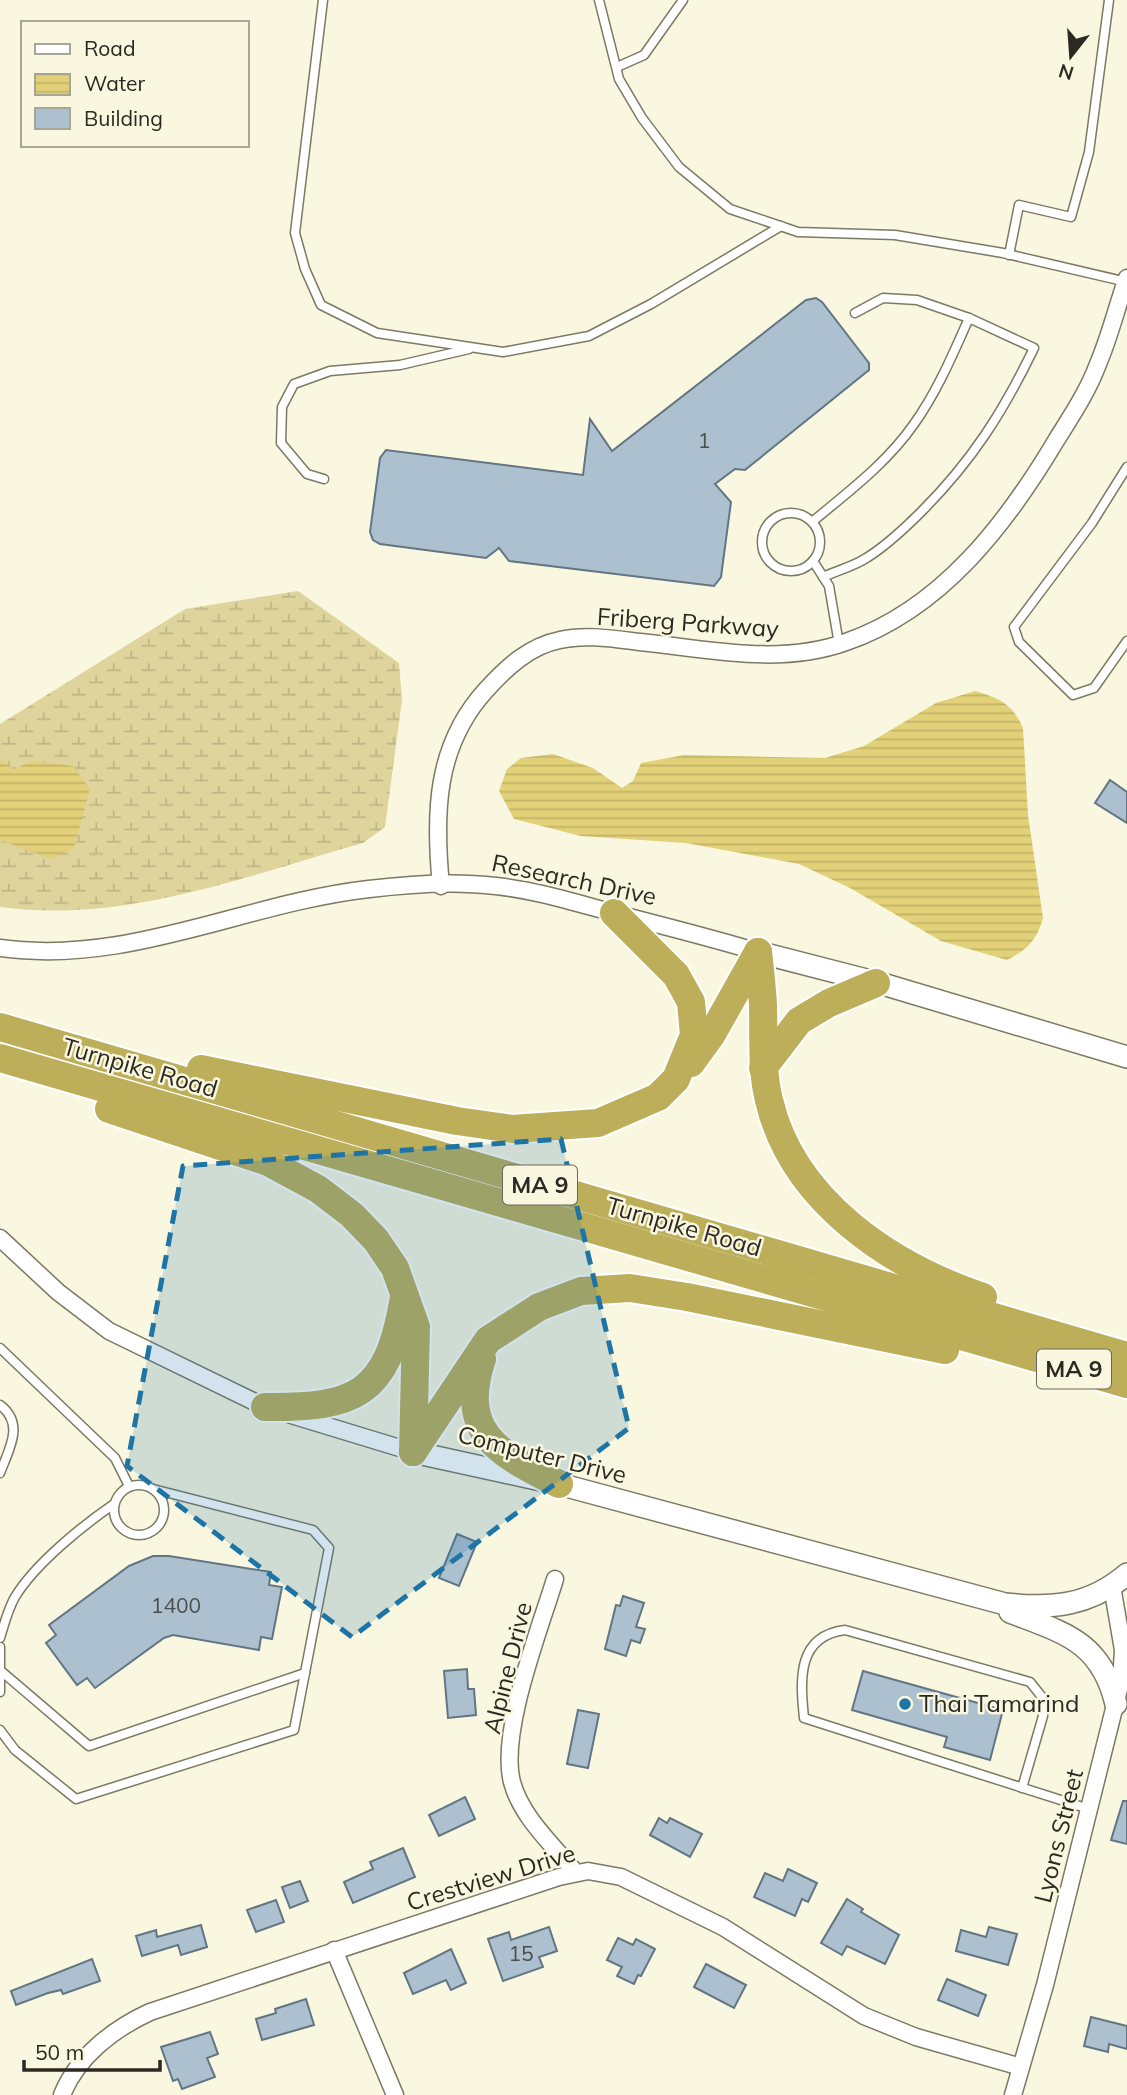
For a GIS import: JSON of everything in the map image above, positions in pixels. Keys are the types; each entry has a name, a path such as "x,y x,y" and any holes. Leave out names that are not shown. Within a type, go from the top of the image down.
{"highway":[{"path":"614,913 676,975 691,1002 694,1035 676,1079"},
{"path":"758,952 763,1004 763,1068 771,1108 793,1158 814,1190 839,1217 874,1244 962,1290 1037,1315 1080,1342"},
{"path":"0,1025 457,1121 512,1129 598,1124 658,1097 676,1079 712,1034 758,952"},
{"path":"763,1068 799,1021 829,1003 876,983"},
{"name":"Turnpike Road","path":"0,1025 1127,1356"},
{"name":"Turnpike Road","path":"0,1058 1127,1384"},
{"path":"0,1073 208,1140 278,1167 318,1189 352,1215 376,1240 395,1268 416,1328 413,1452"},
{"path":"413,1452 488,1340 539,1307 581,1291 630,1288 701,1300 974,1357 1021,1354"},
{"path":"265,1407 337,1403 366,1388 386,1366 393,1351 404,1296"},
{"path":"488,1340 474,1386 480,1427 506,1456 559,1484"}],"street":[{"name":"Friberg Parkway","path":"441,886 437,838 439,792 445,760 458,726 478,698 504,670 527,653 560,639 607,638 762,655 806,652 839,644 885,624 929,598 996,531 1025,492 1080,402 1098,364 1127,280"},
{"name":"Research Drive","path":"0,948 46,952 143,943 277,905 369,889 495,886 614,913 876,983 1102,1050 1127,1060"},
{"name":"Computer Drive","path":"0,1238 58,1292 109,1331 265,1407 413,1452 559,1484 1005,1604 1044,1607 1078,1603 1120,1580"},
{"name":"Alpine Drive","path":"555,1579 519,1697 510,1767 512,1782 526,1812 576,1873"},
{"name":"Lyons Street","path":"1013,2095 1045,1985 1089,1809 1121,1706 1123,1650 1120,1580"},
{"path":"962,1593 1076,1639 1097,1659 1121,1706"},
{"name":"Crestview Drive","path":"62,2095 78,2066 92,2051 136,2018 334,1950 576,1873 605,1872 675,1902 747,1941 879,2023 1021,2067"},
{"path":"334,1950 395,2095"}],"lane":[{"path":"323,0 295,233 304,269 321,304 377,333 503,352 589,336 651,304 780,226"},
{"path":"599,0 619,79 642,118 679,167 730,209 798,232 895,235 1127,280"},
{"path":"617,67 644,55 683,0"},
{"path":"1009,255 1019,205 1071,217 1089,152 1109,0"},
{"path":"823,577 864,560 905,527 955,478 985,439 1012,394 1034,348 968,318 917,300 883,298 855,313"},
{"path":"812,522 877,467 914,425 944,374 968,318"},
{"path":"324,479 307,474 281,443 282,408 294,384 330,371 400,365 476,348"},
{"path":"1127,467 1092,523 1014,627 1019,642 1073,695 1094,688 1127,641"},
{"path":"786,513 800,514 812,522 819,534 819,548 813,561 802,569 788,571 775,566 765,556 762,542 765,529 774,518 786,513"},
{"path":"813,561 829,586 839,644"},
{"path":"0,1348 115,1458 130,1486"},
{"path":"0,1405 8,1411 15,1424 14,1438 0,1473"},
{"path":"0,1730 15,1750 76,1799 294,1730 329,1548 313,1530 142,1485 130,1486 119,1493 114,1504 114,1517 120,1528 130,1534 142,1536 154,1531 162,1522 165,1510 162,1499 153,1489"},
{"path":"0,1639 13,1600 26,1582 93,1518 114,1504"},
{"path":"1022,1788 1043,1716 1042,1697 1030,1682 845,1630 826,1633 813,1643 800,1682 804,1718 1022,1788 1089,1809"},
{"path":"0,1647 0,1692"},
{"path":"1,1671 89,1746 305,1673"}],"highlighted area":[{"path":"561,1139 629,1428 352,1637 127,1466 183,1166"}],"green space":[{"path":"298,591 399,663 402,700 385,827 363,843 184,894 93,909 0,907 0,724 185,609"}],"water":[{"path":"975,691 1004,703 1015,713 1023,728 1028,815 1043,918 1030,944 1007,960 941,941 850,888 799,864 686,843 581,836 514,819 499,791 507,769 521,758 553,754 593,768 622,788 633,781 641,763 684,755 825,758 864,746 936,703"},
{"path":"0,760 14,769 33,761 73,766 90,789 74,848 51,859 0,840"}],"building":[{"path":"816,298 822,302 869,363 869,370 745,470 735,469 715,484 731,502 721,577 714,586 509,561 499,548 486,558 380,544 373,540 370,532 380,458 386,450 583,475 590,419 612,451 806,300"},
{"path":"1110,780 1127,792 1127,823 1095,803"},
{"path":"457,1534 477,1542 459,1586 439,1578"},
{"path":"153,1556 169,1556 271,1572 269,1585 282,1587 272,1639 261,1637 259,1650 173,1635 164,1638 95,1688 87,1678 77,1685 46,1643 56,1635 49,1625 129,1566"},
{"path":"623,1596 644,1603 636,1627 645,1629 640,1643 631,1640 626,1656 605,1649 616,1605 620,1606"},
{"path":"467,1669 468,1689 474,1689 476,1715 448,1718 444,1671"},
{"path":"863,1671 1003,1710 990,1760 944,1747 947,1737 852,1710"},
{"path":"578,1710 599,1714 588,1768 567,1764"},
{"path":"465,1797 475,1819 439,1836 429,1815"},
{"path":"1123,1801 1127,1801 1127,1844 1111,1840"},
{"path":"659,1818 667,1823 670,1818 702,1834 690,1857 650,1835"},
{"path":"403,1848 415,1877 353,1903 344,1882 373,1869 370,1862"},
{"path":"788,1869 817,1883 808,1902 802,1899 795,1916 754,1897 765,1873 783,1881"},
{"path":"300,1881 308,1901 290,1908 282,1887"},
{"path":"847,1899 863,1909 861,1912 899,1935 885,1964 847,1946 842,1955 821,1943"},
{"path":"276,1900 284,1922 256,1932 247,1910"},
{"path":"201,1925 207,1947 181,1955 178,1945 142,1956 136,1936 156,1930 157,1937"},
{"path":"549,1927 557,1951 539,1957 543,1967 503,1981 488,1939 509,1932 511,1940"},
{"path":"989,1927 1017,1934 1008,1965 956,1951 961,1930 986,1937"},
{"path":"618,1938 633,1945 636,1939 655,1949 634,1984 617,1976 622,1967 607,1960"},
{"path":"451,1949 466,1983 451,1990 446,1980 413,1994 404,1973"},
{"path":"92,1959 100,1981 63,1994 61,1990 48,1993 16,2005 11,1991"},
{"path":"706,1964 746,1985 734,2008 694,1987"},
{"path":"947,1979 986,1995 978,2016 938,2000"},
{"path":"306,1999 314,2025 262,2040 256,2019 276,2013 275,2009"},
{"path":"1091,2017 1127,2026 1127,2049 1109,2044 1108,2052 1084,2046"},
{"path":"210,2032 218,2054 207,2058 215,2077 182,2089 178,2079 173,2081 161,2047"}],"place":[{"name":"Thai Tamarind","path":"905,1704"}]}
